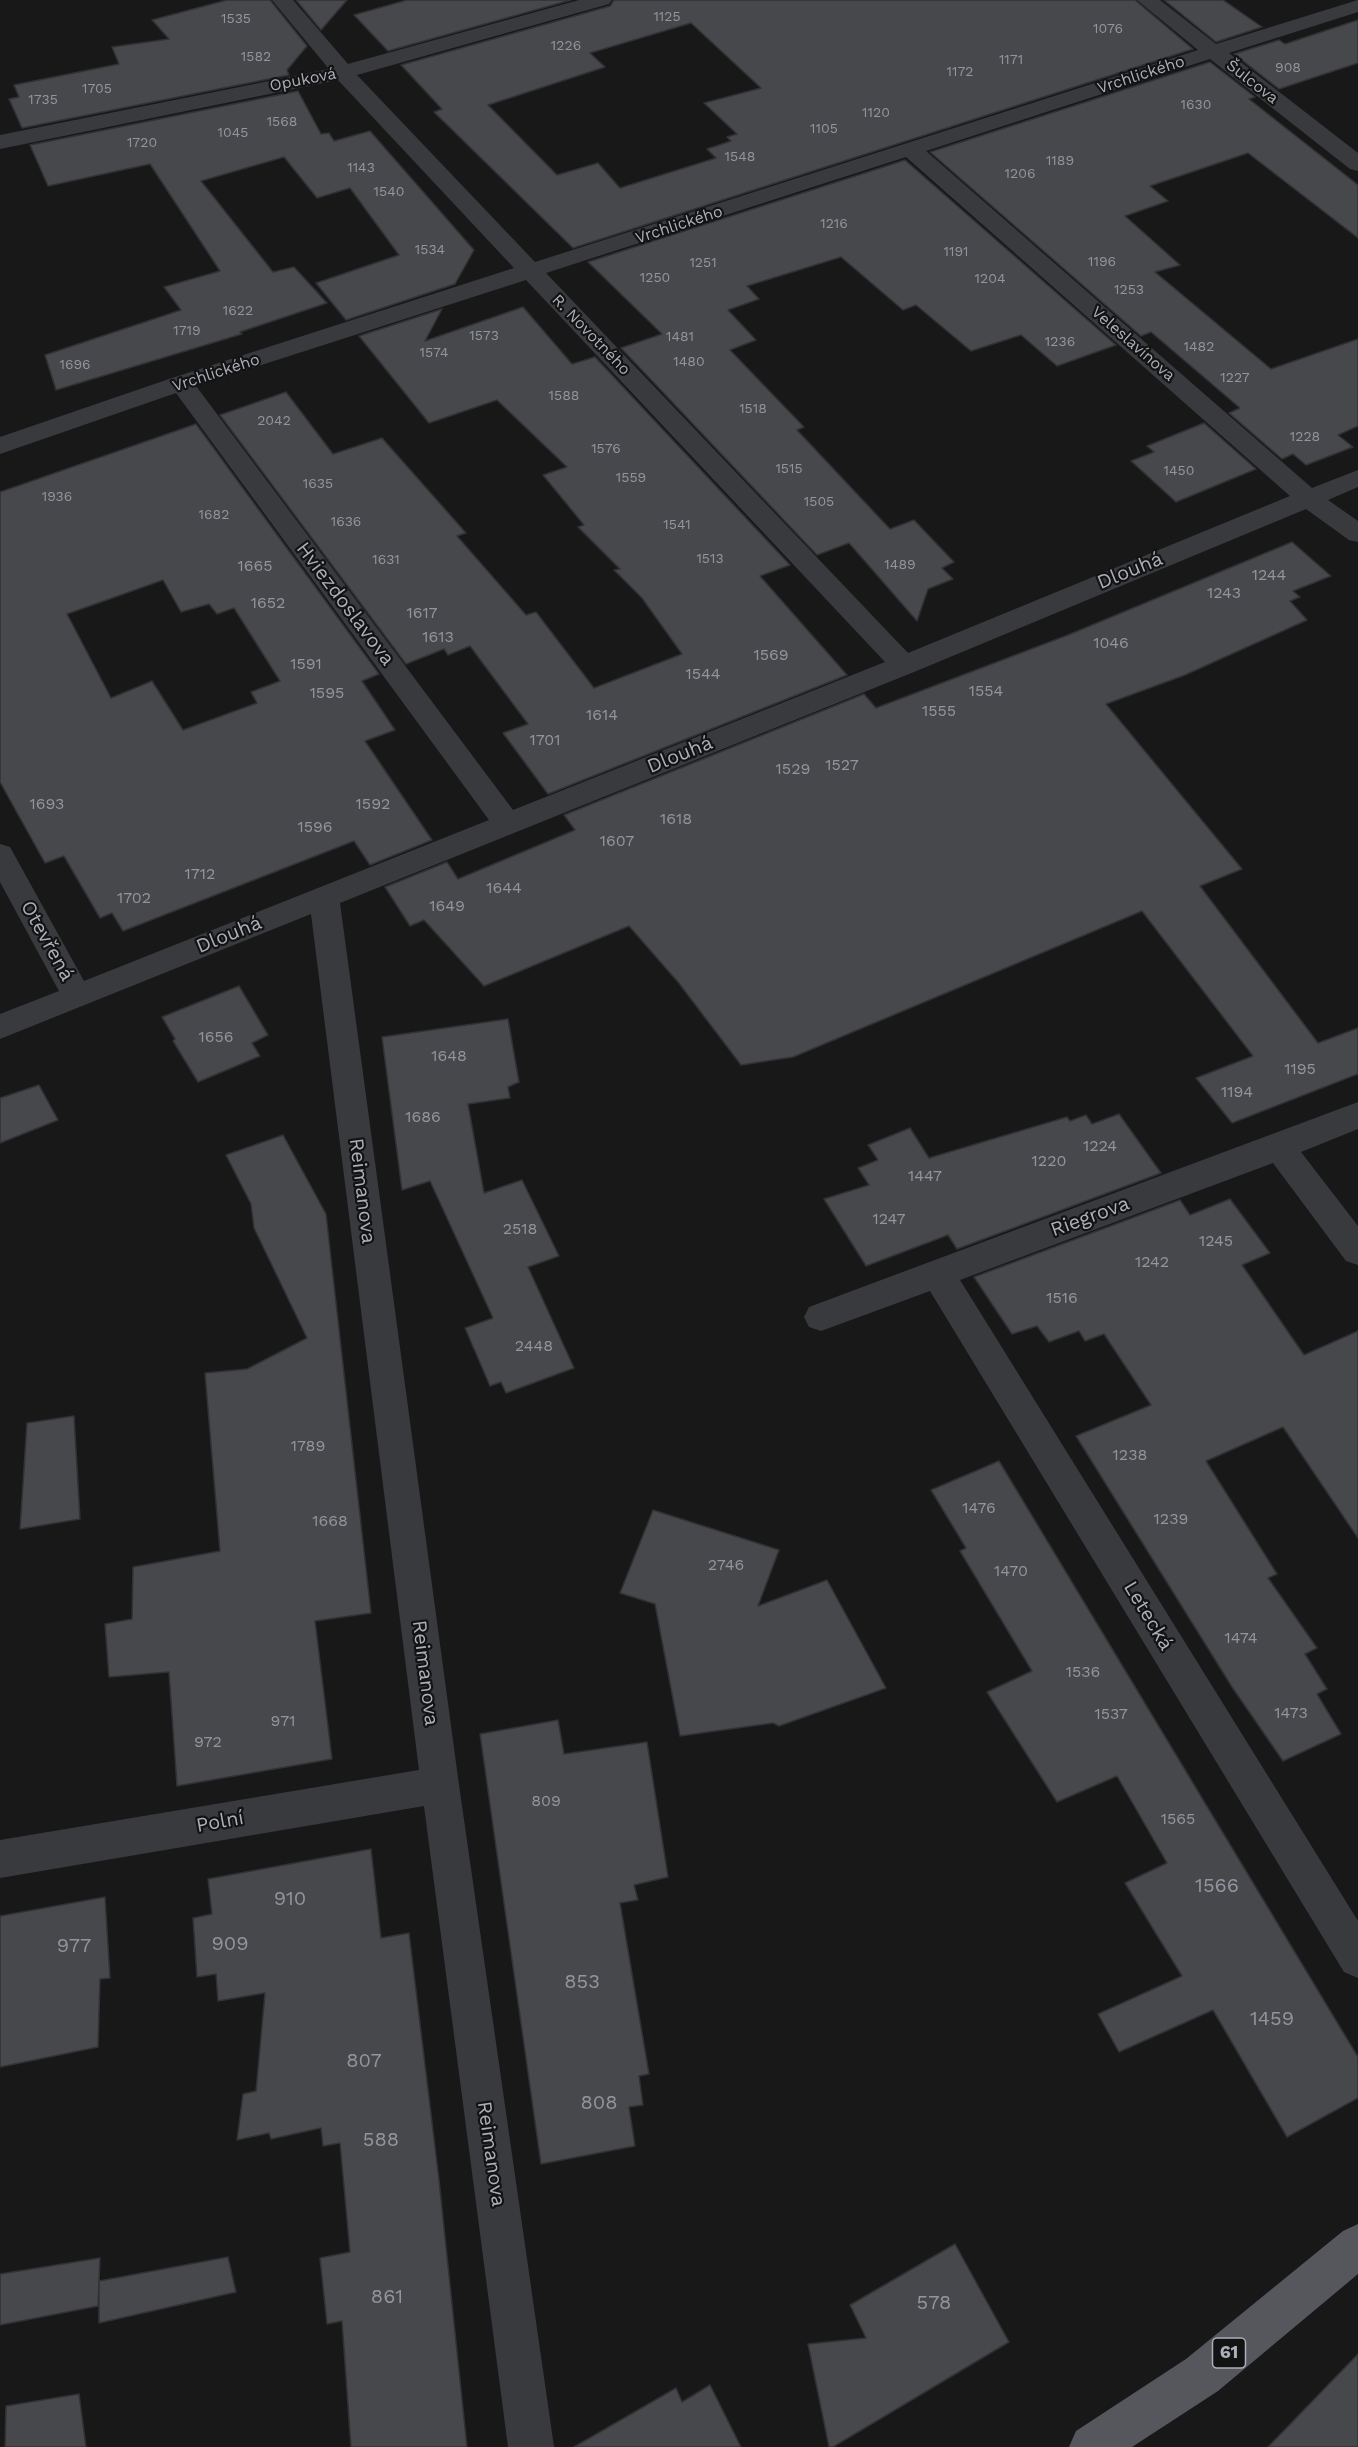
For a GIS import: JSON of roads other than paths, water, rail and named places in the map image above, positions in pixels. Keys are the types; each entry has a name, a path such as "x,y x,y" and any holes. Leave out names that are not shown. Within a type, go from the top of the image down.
{"main road":[{"name":"61","path":"1092,2447 1202,2375 1358,2246"}],"street":[{"name":"R. Novotného","path":"282,0 344,72 532,273 904,665"},
{"name":"Opuková","path":"0,142 344,72 602,0"},
{"name":"Šulcova","path":"1147,0 1358,164"},
{"name":"Vrchlického","path":"0,446 181,383 532,273 1358,5"},
{"name":"Veleslavínova","path":"911,150 1308,498 1358,534"},
{"name":"Hviezdoslavova","path":"181,383 508,824"},
{"name":"Dlouhá","path":"0,1027 904,665 1358,478"},
{"name":"Otevřená","path":"0,855 77,996"},
{"name":"Reimanova","path":"324,897 440,1785 531,2447"},
{"name":"Riegrova","path":"821,1317 1279,1147 1358,1115"},
{"path":"1279,1147 1358,1251"},
{"name":"Letecká","path":"938,1274 1358,1958"},
{"name":"Polní","path":"0,1859 440,1785"}]}
